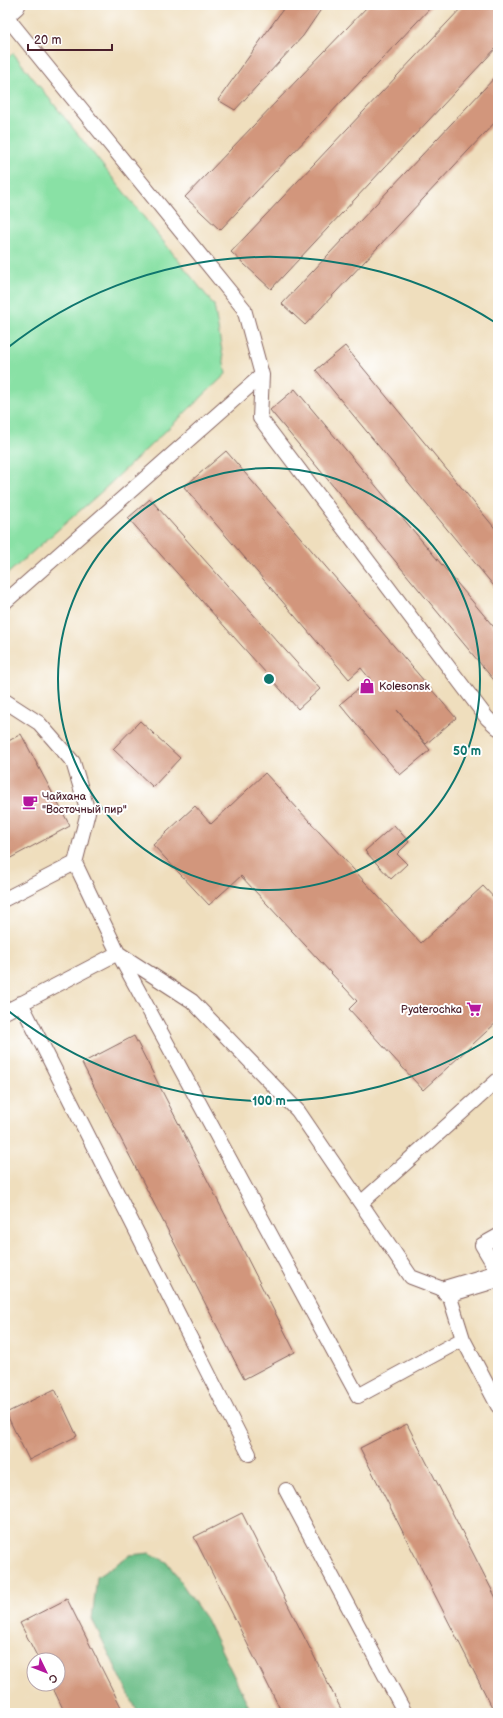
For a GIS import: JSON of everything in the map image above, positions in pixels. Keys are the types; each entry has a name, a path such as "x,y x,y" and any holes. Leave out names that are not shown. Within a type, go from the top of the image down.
{"street":[{"path":"5,14 14,5"},
{"path":"448,1291 498,1276"}],"lane":[{"path":"5,14 244,309 262,375 260,418 487,718 498,728"},
{"path":"5,602 262,375"},
{"path":"5,701 38,723 73,762 88,812 75,863 118,953 358,1396 463,1339"},
{"path":"5,899 75,863"},
{"path":"5,1012 118,953"},
{"path":"118,953 192,1001 298,1111 411,1277 448,1291 463,1339 498,1406"},
{"path":"21,1003 249,1454"},
{"path":"361,1203 498,1080"},
{"path":"498,1236 482,1246 498,1272"},
{"path":"286,1490 405,1713"}],"green space":[{"path":"13,53 214,305 226,374 99,494 5,576 5,61"},
{"path":"150,1553 167,1562 206,1619 252,1713 138,1713 92,1619 97,1577 130,1555"}],"building":[{"path":"286,5 324,5 303,36 235,110 218,100"},
{"path":"369,5 433,5 220,230 185,197"},
{"path":"464,5 498,5 498,46 271,289 231,252"},
{"path":"498,74 498,119 305,325 282,304"},
{"path":"345,346 498,532 498,591 316,370"},
{"path":"295,389 498,632 498,685 270,410"},
{"path":"226,451 456,718 426,744 397,710 430,750 400,775 340,704 370,679 361,668 349,679 184,487"},
{"path":"150,499 320,689 298,709 128,518"},
{"path":"140,721 180,758 153,787 113,749"},
{"path":"21,734 70,826 5,861 5,743"},
{"path":"265,773 421,943 483,886 498,902 498,1021 423,1090 349,1009 357,1001 241,876 209,905 153,845 195,806 211,824"},
{"path":"394,825 409,842 397,854 407,864 391,879 365,851"},
{"path":"134,1036 295,1352 244,1379 82,1063"},
{"path":"55,1389 77,1436 29,1460 6,1413"},
{"path":"407,1424 498,1602 498,1713 495,1713 360,1448"},
{"path":"242,1513 343,1713 282,1713 194,1537"},
{"path":"67,1599 124,1713 65,1713 55,1692 66,1692 66,1652 35,1652 20,1623"}],"place":[{"name":"Kolesonsk","path":"367,686"},
{"name":"Чайхана \"Восточный пир\"","path":"30,802"},
{"name":"Pyaterochka","path":"474,1009"}]}
